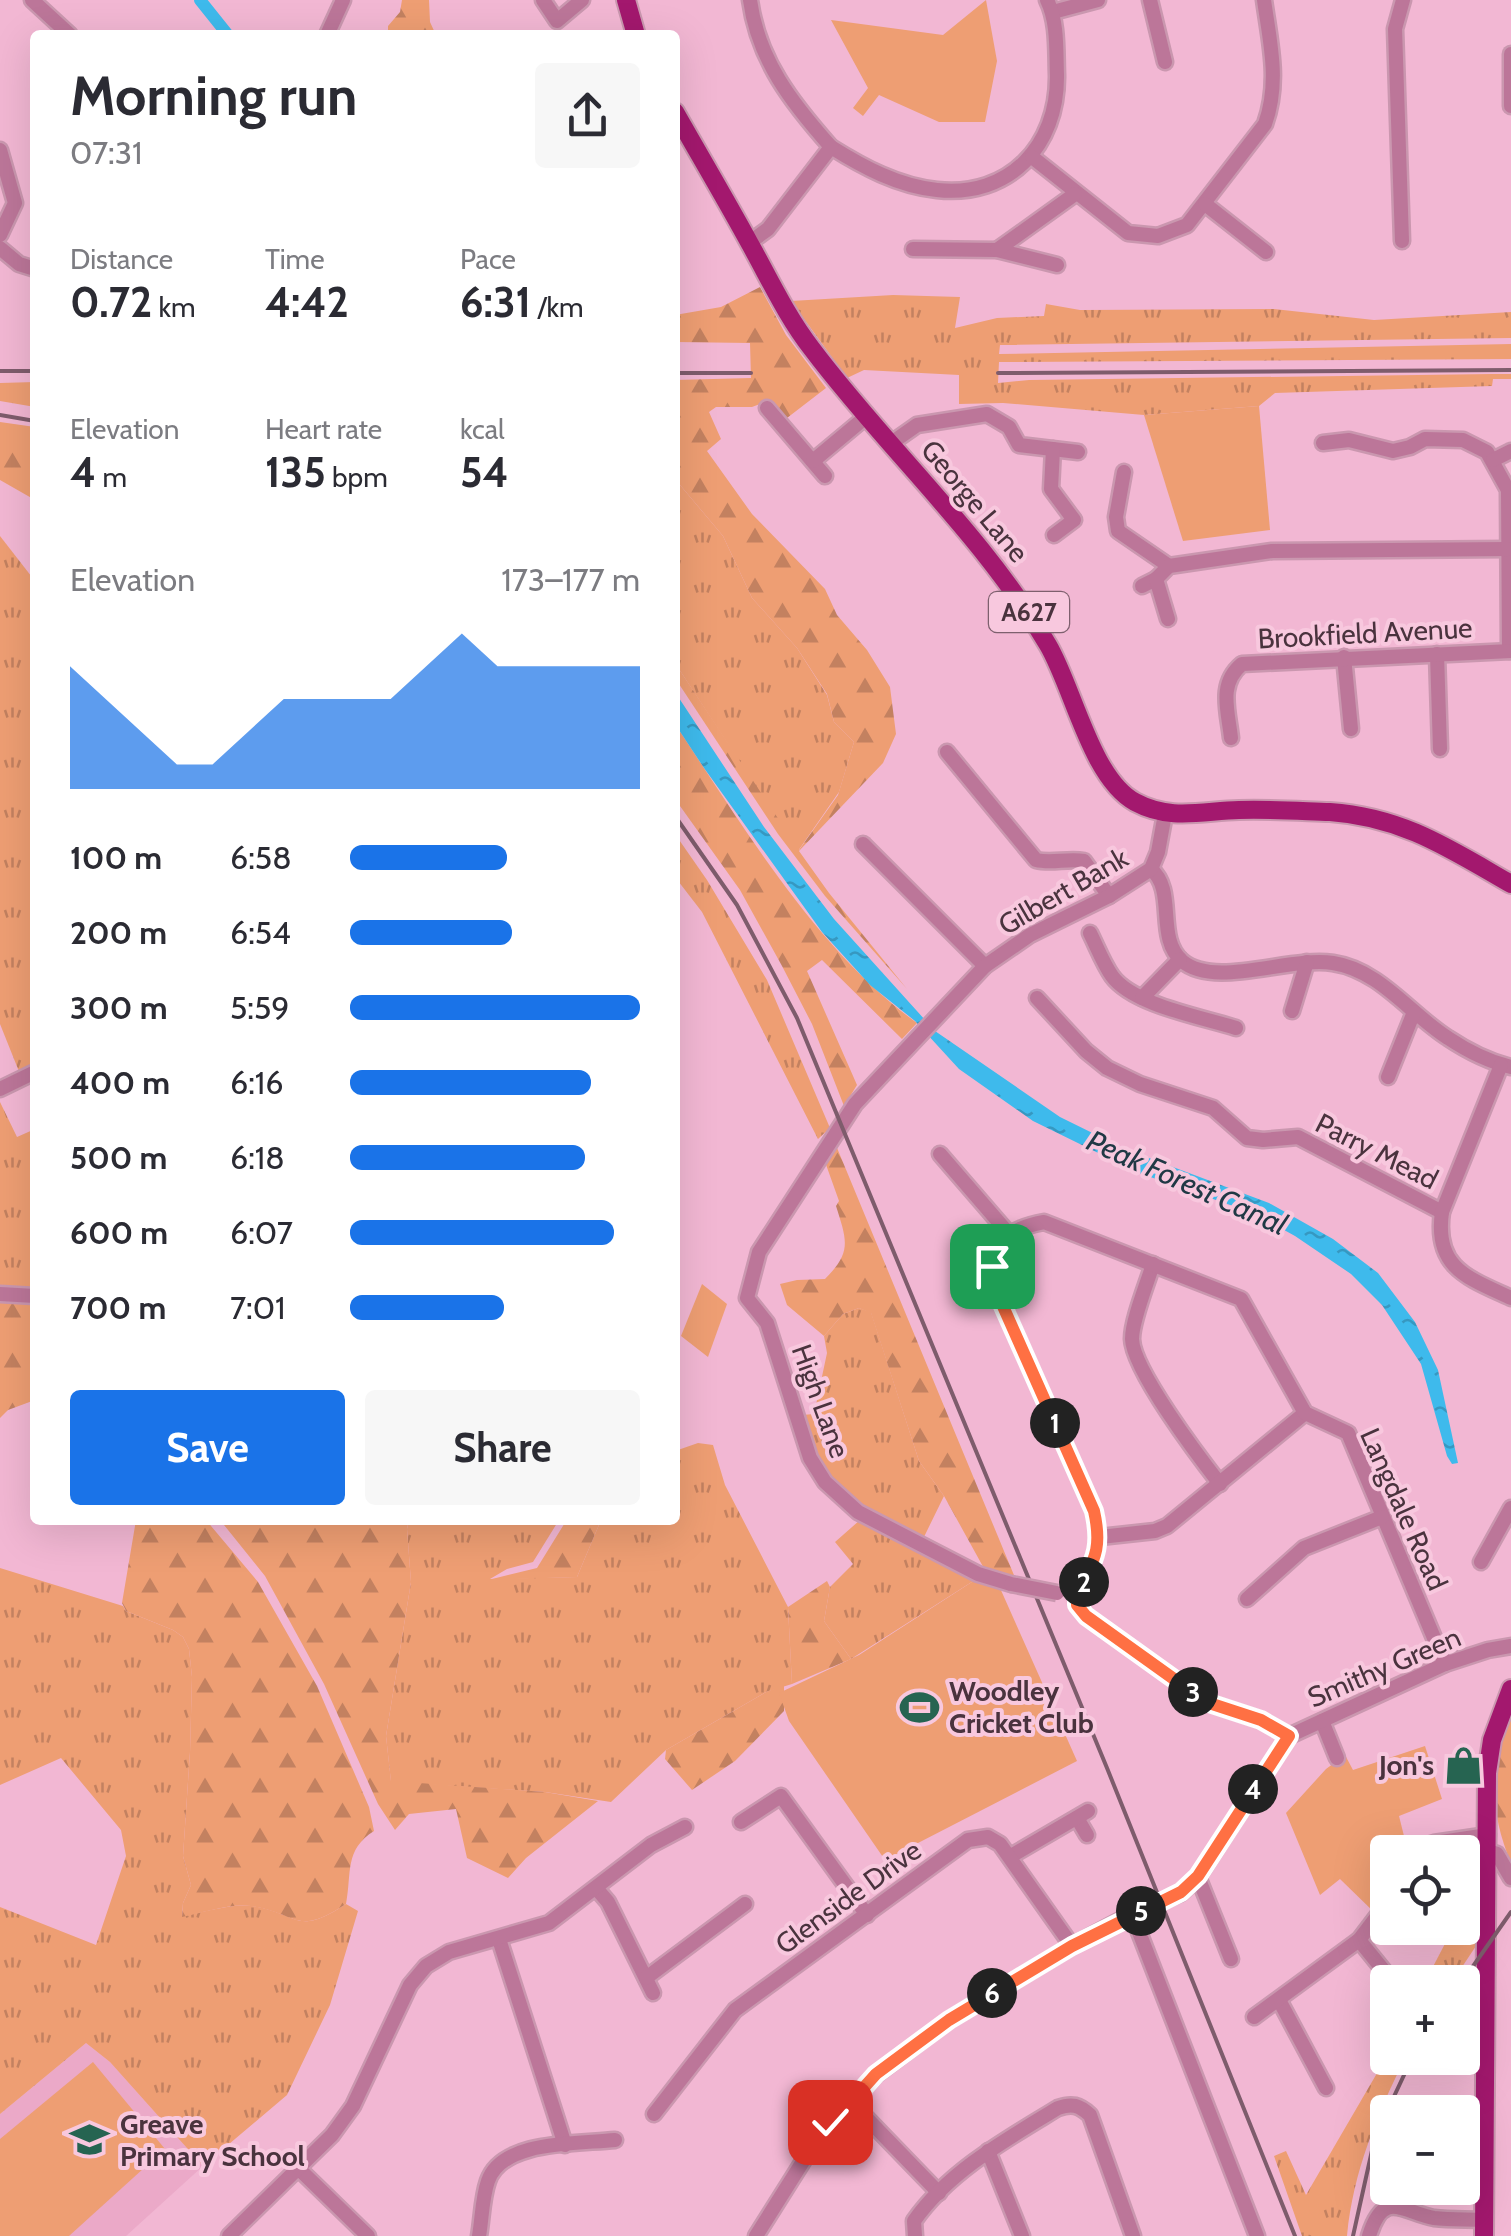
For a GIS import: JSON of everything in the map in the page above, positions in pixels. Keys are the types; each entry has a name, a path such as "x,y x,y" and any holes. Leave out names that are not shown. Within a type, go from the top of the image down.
{"main road":[{"path":"626,0 635,30"},
{"name":"George Lane","path":"680,121 781,303 811,348 1028,610 1052,651 1086,735 1112,780 1132,801 1165,814"},
{"path":"1165,814 1239,810 1334,812 1394,822 1511,884"},
{"path":"1484,2228 1488,1773 1492,1740 1511,1689"}],"street":[{"path":"32,0 65,30"},
{"path":"322,0 340,5 329,30"},
{"path":"543,0 558,21 582,0"},
{"path":"750,0 758,40 774,74 800,112 832,147 865,168 936,190 973,190 1006,178 1032,157 1049,126 1057,88 1050,6 1098,0"},
{"path":"1150,0 1165,62"},
{"path":"1032,157 1128,233 1158,236 1187,225 1266,124 1276,84 1264,0"},
{"path":"1402,240 1394,29 1403,0"},
{"path":"1511,54 1511,106"},
{"path":"749,242 768,229 832,147"},
{"path":"0,150 15,202 0,236"},
{"path":"997,250 1074,194"},
{"path":"1205,204 1266,252"},
{"path":"0,248 19,264 30,267"},
{"path":"913,249 997,250 1057,264"},
{"path":"768,408 824,476"},
{"path":"890,444 917,425 987,414 1009,428 1020,444 1078,452"},
{"path":"813,461 868,416"},
{"path":"1323,443 1349,440 1393,451 1410,448 1425,439 1463,440 1487,452 1508,490 1510,651"},
{"path":"1053,449 1050,489 1074,520 1054,535"},
{"path":"1494,460 1511,451"},
{"path":"1124,472 1116,516 1118,530 1168,566"},
{"path":"1168,619 1149,583 1168,566 1272,551 1508,549"},
{"name":"Brookfield Avenue","path":"1231,738 1225,687 1231,673 1242,664 1510,651"},
{"path":"1437,654 1440,749"},
{"path":"1344,657 1350,729"},
{"path":"947,752 1036,860 1084,861 1109,896"},
{"name":"Gilbert Bank","path":"915,1037 986,966 1030,934 1109,896 1151,869 1165,814"},
{"path":"863,844 986,966"},
{"path":"1151,869 1163,890 1170,942 1180,959 1196,970 1216,974 1307,962 1336,963 1364,974 1448,1038 1506,1066 1442,1212 1441,1246 1461,1275 1511,1298"},
{"path":"1090,933 1112,977 1142,998 1236,1028"},
{"path":"1142,998 1180,959"},
{"path":"1292,1012 1307,962"},
{"name":"Parry Mead","path":"1037,998 1107,1068 1140,1084 1213,1108 1248,1138 1298,1137 1442,1212"},
{"path":"1388,1077 1414,1012"},
{"name":"High Lane","path":"915,1037 832,1134 759,1252 747,1298 767,1323 810,1458 825,1482 858,1512 978,1574 1077,1597"},
{"path":"0,1090 30,1075"},
{"path":"940,1154 1009,1234"},
{"path":"1100,1537 1168,1526 1305,1414 1241,1299 1044,1222 1023,1226 999,1244 992,1266 994,1286 1094,1511 1100,1537 1077,1605 1086,1616 1206,1702 1261,1720 1289,1736"},
{"path":"1153,1264 1132,1338 1138,1358 1183,1436 1220,1484"},
{"path":"0,1294 30,1296"},
{"name":"Langdale Road","path":"1305,1414 1348,1433 1445,1664"},
{"path":"1481,1562 1511,1508"},
{"path":"1246,1599 1304,1548 1382,1516"},
{"name":"Smithy Green","path":"756,2236 830,2122 855,2106 866,2084 964,2011 1072,1946 1181,1892 1198,1876 1289,1736 1445,1664 1511,1646"},
{"path":"1322,1721 1337,1758"},
{"path":"741,1822 780,1796 866,1915"},
{"path":"1072,1946 1011,1856 1083,1814 1087,1835"},
{"path":"230,2236 332,2136 353,2106 410,1984 426,1966 450,1952 548,1923 651,1844 684,1828"},
{"name":"Glenside Drive","path":"654,2114 735,2010 968,1840 988,1838 1011,1856"},
{"path":"1480,1843 1488,1843 1511,1878"},
{"path":"1198,1876 1231,1960"},
{"path":"596,1888 608,1902 650,1986 746,1904"},
{"path":"1132,1914 1257,2236"},
{"path":"1254,2016 1360,1940 1370,1926"},
{"path":"499,1939 566,2146"},
{"path":"1360,1940 1380,1965"},
{"path":"1280,2000 1326,2088"},
{"path":"855,2106 939,2193"},
{"path":"914,2228 939,2193 988,2151 1058,2108 1080,2106 1090,2115 1133,2236"},
{"path":"480,2236 488,2182 499,2162 516,2152 615,2140"},
{"path":"988,2151 1022,2236"},
{"path":"300,2169 368,2236"},
{"path":"1369,2236 1374,2220 1390,2208 1413,2209 1433,2218 1484,2228"}],"shaded area":[{"name":"Greave Primary School","path":"86,2043 110,2062 203,2166 126,2236 0,2236 0,2114"}],"green space":[{"path":"402,0 429,0 434,30 388,30 400,12"},
{"path":"986,0 997,61 985,122 939,122 879,95 863,116 853,108 868,88 831,20 943,35"},
{"path":"760,287 786,335 826,388 787,418 768,401 752,407 716,407 709,412 721,439 707,451 752,514 825,589 837,615 867,650 890,687 896,734 883,763 799,851 907,989 825,896 778,834 680,686 680,671 799,850 838,795 854,742 834,722 827,694 797,648 752,598 723,536 680,485 680,380 751,378 750,343 680,342 680,314 721,307"},
{"path":"893,295 960,297 955,328 997,318 1044,316 1046,304 1080,310 1274,309 1374,320 1511,312 1511,338 1000,345 999,354 1511,344 1511,359 999,362 998,383 1492,374 1511,374 1511,379 1493,379 1492,386 1275,393 1259,406 1144,415 1003,403 959,404 959,375 864,370 847,378 791,301"},
{"path":"30,382 30,406 0,401 0,383"},
{"path":"1259,406 1270,530 1183,541 1144,415"},
{"path":"0,422 30,426 30,497 0,480"},
{"path":"680,485 723,536 752,598 797,648 827,695 834,722 854,742 839,792 798,851 680,671"},
{"path":"0,536 30,575 30,1067 20,1074 0,1024"},
{"path":"680,732 755,844 815,924 881,994 917,1023 902,1039 822,960 807,971 857,1085 844,1106 812,1024 740,890 680,806"},
{"path":"680,841 767,980 830,1128 818,1139 702,912 680,883"},
{"path":"0,1102 17,1137 30,1131 30,1291 0,1289"},
{"path":"835,1143 1016,1580 986,1572 944,1496 919,1461 871,1313 859,1308 843,1314 824,1336 787,1305 780,1284 825,1279 843,1253 844,1237 836,1206 839,1201 824,1159"},
{"path":"702,1284 727,1304 708,1357 681,1336"},
{"path":"0,1299 30,1300 30,1402 8,1410 0,1418"},
{"path":"859,1308 871,1312 919,1461 944,1496 923,1539 878,1516 845,1493 821,1463 802,1415 814,1414 827,1353 824,1336 843,1314"},
{"path":"698,1443 713,1445 725,1485 788,1607 792,1684 766,1692 666,1750 611,1802 545,1792 391,1782 386,1736 411,1582 408,1525 556,1525 533,1562 507,1569 490,1579 577,1577 599,1525 680,1525 680,1449"},
{"path":"860,1520 978,1578 851,1659 824,1621 830,1587 853,1564 835,1542"},
{"path":"135,1525 210,1525 258,1582 317,1686 369,1807 374,1831 354,1854 346,1904 307,1921 243,1905 182,1917 191,1885 183,1856 190,1752 189,1649 183,1637 173,1630 126,1611 122,1603"},
{"path":"224,1525 408,1525 411,1582 386,1736 391,1781 545,1792 598,1801 526,1858 508,1878 467,1858 456,1809 409,1814 395,1830 378,1804 324,1684 265,1576"},
{"path":"564,1525 599,1525 577,1577 488,1580 537,1568"},
{"path":"0,1568 123,1606 126,1611 183,1637 189,1649 192,1677 183,1856 191,1885 182,1916 244,1905 307,1921 346,1904 358,1911 330,2005 287,2095 203,2166 110,2062 86,2043 0,2114 0,1907 96,1945 126,1856 121,1830 61,1758 0,1785"},
{"name":"Woodley Cricket Club","path":"978,1578 1000,1588 1077,1761 885,1860 789,1721 779,1693 859,1655"},
{"path":"827,1581 830,1587 824,1621 851,1659 792,1684 788,1607"},
{"path":"784,1685 784,1711 735,1761 692,1790 665,1759 666,1750"},
{"path":"1511,1716 1511,1863 1499,1827 1494,1789 1498,1752"},
{"path":"1425,1746 1442,1799 1399,1816 1404,1835 1370,1835 1370,1908 1340,1879 1320,1895 1286,1813 1326,1769 1345,1755 1353,1770"},
{"path":"1444,1945 1477,1945 1463,1965 1434,1965"},
{"name":"Greave Primary School","path":"93,2062 165,2149 69,2236 0,2236 0,2139"},
{"path":"1376,2075 1397,2075 1388,2095 1370,2095 1370,2139 1355,2189 1347,2236 1302,2236 1274,2156 1286,2151 1306,2195"}],"water":[{"path":"680,700 764,827 834,919 935,1031 1060,1117 1125,1149 1269,1203 1333,1239 1378,1273 1415,1322 1438,1370 1458,1463 1452,1464 1447,1456 1421,1364 1382,1305 1351,1274 1253,1213 1139,1173 1033,1121 959,1069 915,1021 870,985 822,932 680,732"}],"waterway":[{"name":"Peak Forest Canal","path":"200,0 224,30"}],"railway":[{"path":"998,373 1511,370"},
{"path":"0,371 30,371"},
{"path":"680,373 751,373"},
{"path":"0,415 30,420"},
{"path":"680,823 737,905 797,1018 1107,1768 1295,2236"},
{"path":"1474,1965 1511,1912"},
{"path":"1353,2236 1375,2137 1404,2075"}],"place":[{"name":"Woodley Cricket Club","path":"919,1707"},
{"name":"Jon's","path":"1464,1765"},
{"name":"Greave Primary School","path":"90,2140"}],"route":[{"path":"830,2122 855,2106 859,2093 876,2074 949,2020 1072,1946 1181,1892 1198,1876 1289,1736 1261,1720 1206,1702 1086,1616 1077,1605 1100,1537 1094,1511 994,1286 992,1266"}]}
